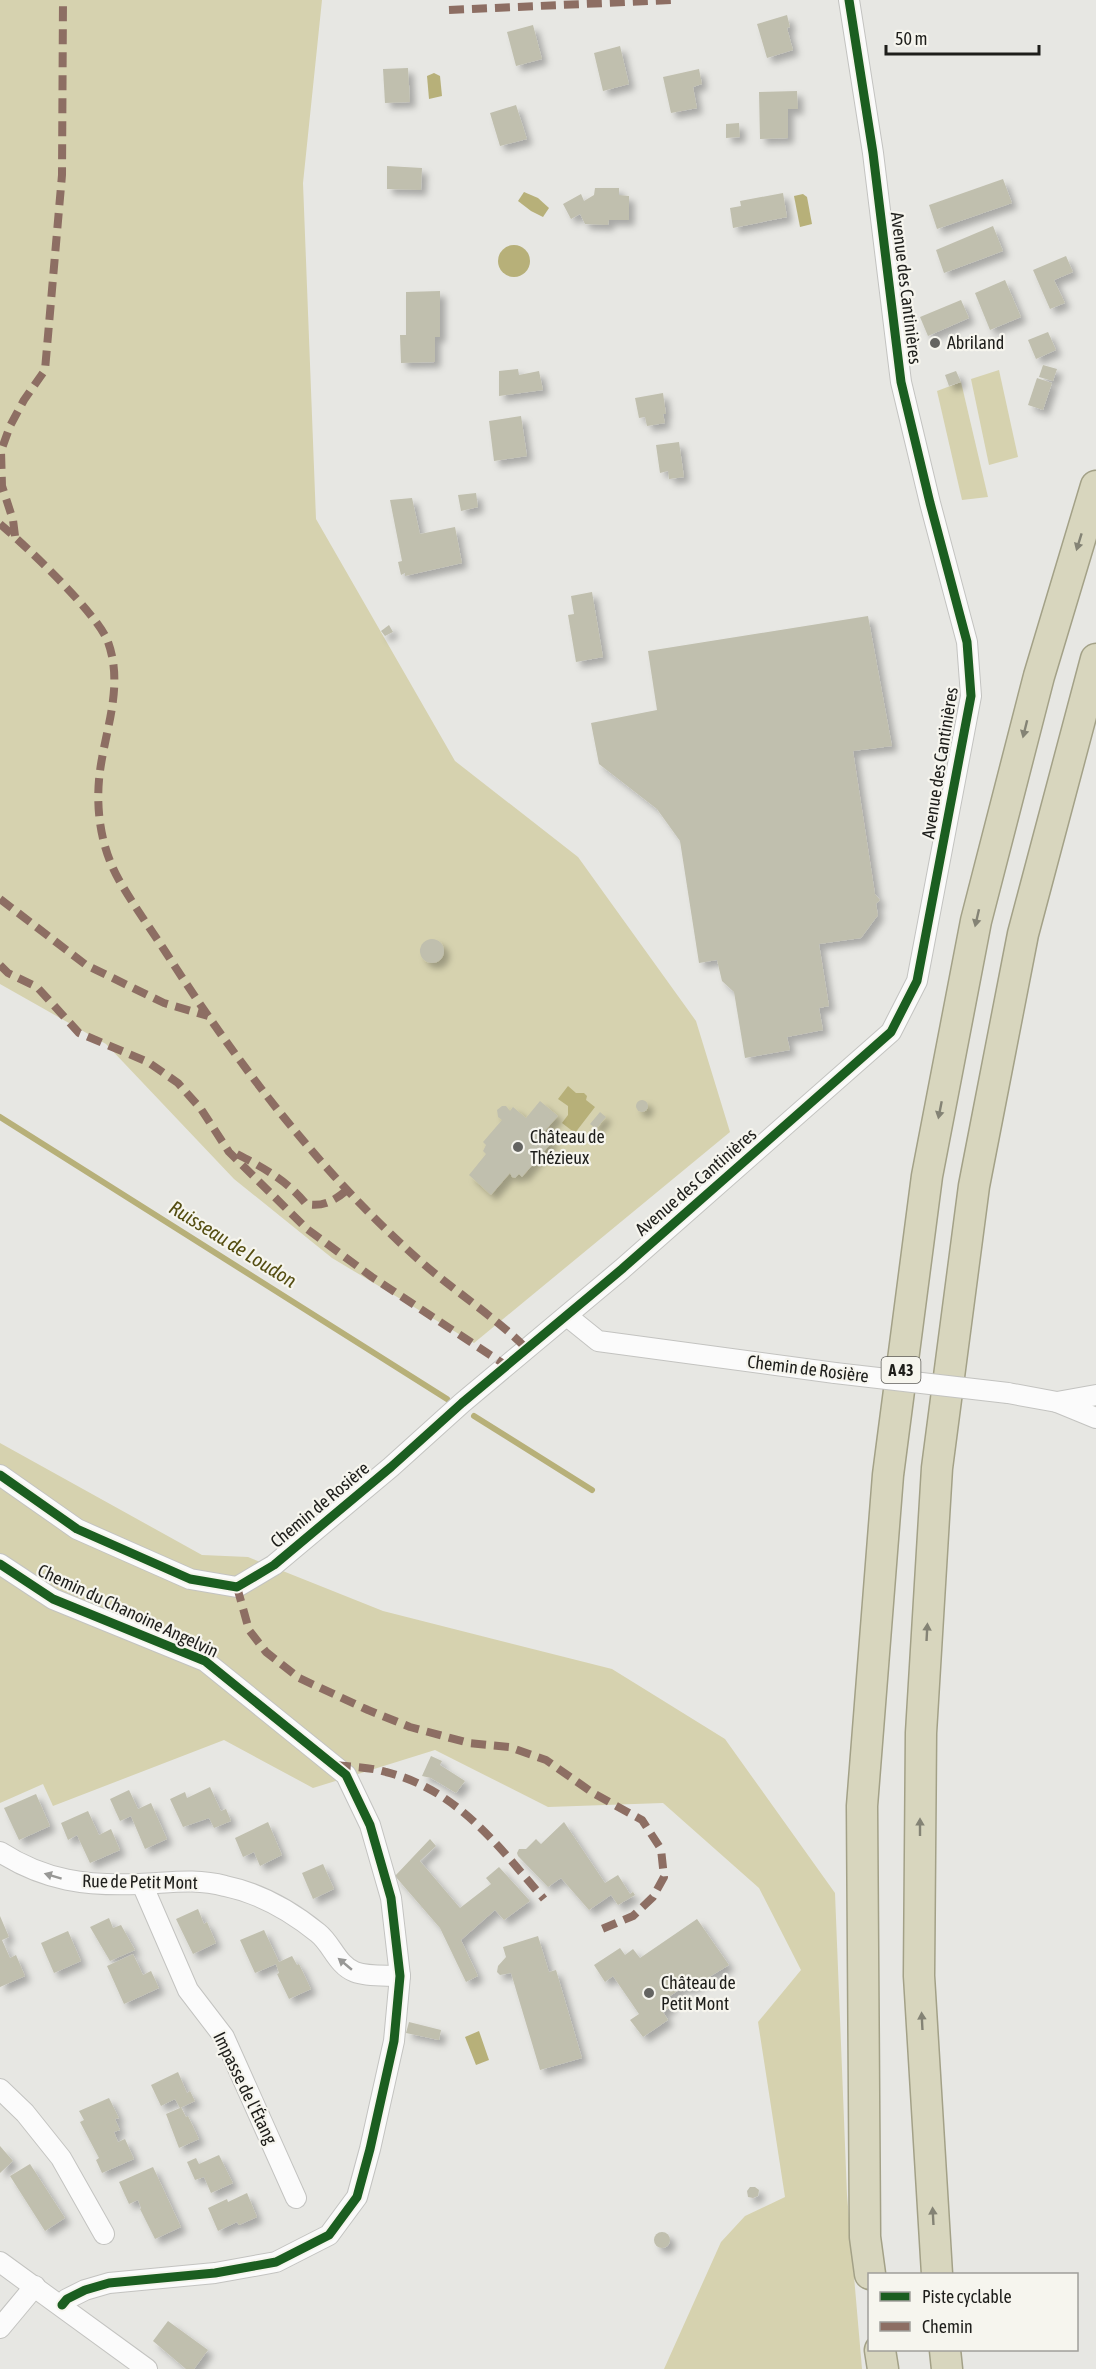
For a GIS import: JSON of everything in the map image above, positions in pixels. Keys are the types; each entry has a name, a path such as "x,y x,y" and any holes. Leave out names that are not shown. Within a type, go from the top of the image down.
{"highway":[{"name":"A 43","path":"870,2273 865,2237 862,1806 888,1476 927,1176 976,921 1039,676 1096,486"},
{"path":"937,2273 919,1976 921,1733 937,1468 974,1186 1023,934 1096,659"},
{"path":"880,2351 883,2369"},
{"path":"945,2351 947,2369"}],"street":[{"name":"Avenue des Cantinières","path":"622,1269 891,1032 918,981 971,696 967,642 901,382 873,153 849,0"},
{"name":"Chemin de Rosière","path":"0,1475 77,1528 190,1579 237,1587 274,1565 622,1269"},
{"name":"Chemin de Rosière","path":"567,1316 598,1341 835,1373 1008,1393 1057,1402 1096,1418"},
{"name":"Chemin de Rosière","path":"1057,1402 1096,1395"},
{"name":"Chemin du Chanoine Angelvin","path":"0,1564 53,1599 205,1661 346,1774 369,1825 391,1898 400,1976 394,2042 357,2197 329,2235 276,2262 215,2273 109,2283 85,2290 67,2299 62,2306"},
{"name":"Rue de Petit Mont","path":"0,1852 18,1864 55,1877 93,1885 184,1880 224,1885 261,1897 320,1934 342,1964 356,1972 400,1976"},
{"name":"Impasse de l'Étang","path":"142,1884 188,1990 224,2037 296,2198"},
{"path":"0,2089 25,2114 61,2158 104,2234"},
{"path":"0,2262 147,2369"},
{"path":"0,2328 35,2286"}],"shaded area":[{"path":"0,0 322,0 303,183 316,519 455,761 578,857 696,1021 730,1132 474,1343 332,1258 234,1179 106,1044 0,984"},
{"path":"434,73 440,76 442,96 429,99 427,76"},
{"path":"524,192 538,198 549,208 543,217 518,201"},
{"path":"803,194 807,197 812,224 800,227 794,196"},
{"path":"514,245 525,250 530,261 525,272 514,277 503,272 498,261 503,250"},
{"path":"999,370 1018,457 989,465 971,379"},
{"path":"961,382 988,497 962,500 937,391"},
{"path":"568,1086 576,1093 584,1093 587,1096 586,1100 595,1107 575,1133 562,1123 568,1115 568,1106 558,1099"},
{"path":"0,1443 202,1555 248,1557 383,1611 612,1669 725,1739 835,1893 847,2195 862,2369 664,2369 721,2242 745,2216 785,2197 758,2022 801,1970 759,1888 663,1803 548,1807 435,1750 313,1788 224,1740 53,1806 43,1784 0,1803"},
{"path":"479,2031 489,2060 476,2065 465,2037"}],"building":[{"path":"787,15 790,27 787,28 793,50 767,58 757,24"},
{"path":"533,25 542,59 516,66 507,32"},
{"path":"620,46 629,84 603,91 594,53"},
{"path":"408,68 410,102 385,103 383,69"},
{"path":"699,69 702,84 693,87 697,108 671,113 663,77"},
{"path":"797,91 798,109 788,109 788,138 760,139 759,92"},
{"path":"516,105 527,139 500,146 490,113"},
{"path":"739,123 740,137 726,138 726,124"},
{"path":"387,166 422,168 421,190 387,189"},
{"path":"1003,179 1012,203 937,229 929,205"},
{"path":"595,188 619,188 619,195 629,196 629,220 609,220 608,225 585,224 580,214 571,219 563,204 581,194 584,201 594,195"},
{"path":"783,193 787,217 733,228 730,208 741,206 740,201"},
{"path":"993,226 1003,251 944,273 936,250"},
{"path":"1066,256 1073,272 1054,280 1065,303 1050,309 1033,270"},
{"path":"1005,280 1021,317 990,330 975,293"},
{"path":"440,291 440,337 435,337 435,362 401,363 400,335 406,335 406,292"},
{"path":"961,300 969,318 928,336 920,317"},
{"path":"1048,332 1056,350 1036,359 1028,340"},
{"path":"1043,365 1057,369 1053,381 1039,377"},
{"path":"518,369 519,375 539,371 543,390 499,396 499,371"},
{"path":"956,371 961,382 949,386 945,375"},
{"path":"1037,378 1052,383 1043,410 1028,405"},
{"path":"663,393 665,423 647,426 645,417 639,418 635,398"},
{"path":"521,416 527,456 494,461 489,421"},
{"path":"679,442 684,477 669,479 668,471 660,473 656,445"},
{"path":"476,493 478,507 461,511 458,495"},
{"path":"412,498 420,534 455,527 462,563 401,575 398,562 402,561 390,500"},
{"path":"592,592 603,657 576,662 568,615 574,614 571,596"},
{"path":"868,616 892,746 853,751 875,894 880,900 876,904 878,915 861,938 819,944 829,1006 819,1008 823,1030 787,1037 790,1050 745,1058 734,992 722,981 717,960 699,963 680,841 657,809 599,764 591,723 657,710 648,651"},
{"path":"389,625 393,632 385,636 381,631"},
{"path":"427,939 437,939 444,946 444,956 437,963 427,963 420,956 420,946"},
{"path":"642,1100 648,1106 642,1112 636,1106"},
{"name":"Château de Thézieux","path":"540,1101 558,1116 543,1133 553,1141 522,1177 519,1174 515,1178 512,1177 510,1173 491,1195 469,1175 486,1154 483,1151 486,1145 483,1142 502,1120 498,1117 497,1110 506,1106 510,1111 513,1107 526,1118"},
{"path":"600,1112 606,1117 596,1129 590,1124"},
{"path":"431,1756 442,1761 440,1765 465,1781 456,1793 431,1778 422,1776"},
{"path":"210,1787 221,1811 226,1809 231,1821 214,1828 209,1818 183,1827 170,1799 185,1792 187,1798"},
{"path":"129,1790 138,1809 151,1803 167,1839 145,1849 131,1816 120,1821 110,1799"},
{"path":"36,1794 50,1826 19,1840 4,1808"},
{"path":"88,1811 99,1835 111,1829 120,1850 90,1863 77,1835 68,1840 61,1823"},
{"path":"268,1822 282,1855 260,1866 254,1852 243,1857 235,1838"},
{"path":"564,1822 605,1883 618,1875 630,1894 633,1892 635,1895 618,1905 611,1895 589,1910 561,1878 548,1887 518,1856 519,1849 526,1849 536,1839 541,1844"},
{"path":"430,1839 436,1846 420,1861 460,1908 491,1884 486,1878 499,1867 530,1901 504,1920 495,1910 461,1940 478,1976 466,1982 440,1928 395,1876"},
{"path":"323,1864 334,1889 313,1899 302,1873"},
{"path":"198,1909 204,1924 207,1922 216,1943 193,1954 176,1919"},
{"path":"0,1916 9,1937 2,1940 10,1958 16,1955 25,1976 0,1987"},
{"path":"109,1918 113,1928 121,1925 135,1950 110,1961 90,1927"},
{"name":"Château de Petit Mont","path":"697,1919 729,1965 691,1988 682,1988 667,1998 672,2006 663,2012 668,2020 643,2037 630,2020 639,2014 613,1976 605,1982 594,1965 620,1948 625,1955 633,1949 640,1958"},
{"path":"264,1930 279,1962 292,1956 297,1965 299,1964 311,1989 289,1999 277,1974 279,1973 276,1964 255,1973 240,1940"},
{"path":"68,1931 81,1961 54,1973 41,1943"},
{"path":"538,1936 549,1972 556,1970 582,2058 540,2070 511,1973 500,1975 497,1972 498,1966 506,1957 503,1947"},
{"path":"133,1954 143,1975 151,1971 159,1988 124,2004 107,1966"},
{"path":"409,2022 441,2030 439,2040 406,2033"},
{"path":"178,2072 187,2093 190,2091 195,2101 181,2107 199,2139 179,2148 166,2114 180,2108 175,2099 161,2106 151,2085"},
{"path":"109,2098 119,2118 115,2119 120,2130 114,2132 118,2142 125,2139 134,2159 102,2173 96,2160 99,2158 80,2122 84,2120 79,2111"},
{"path":"0,2146 13,2161 0,2173"},
{"path":"219,2155 233,2183 211,2193 204,2177 195,2180 187,2162 196,2158 199,2164"},
{"path":"30,2164 65,2218 45,2231 10,2176"},
{"path":"153,2167 181,2227 155,2239 138,2200 129,2204 119,2182"},
{"path":"750,2187 759,2190 758,2196 748,2197 747,2191"},
{"path":"247,2193 257,2217 239,2225 237,2222 218,2231 208,2208"},
{"path":"662,2232 668,2234 670,2240 668,2246 662,2248 656,2246 654,2240 656,2234"},
{"path":"168,2321 208,2350 194,2369 186,2369 153,2341"}],"waterway":[{"name":"Ruisseau de Loudon","path":"0,1117 447,1399"},
{"name":"Ruisseau de Loudon","path":"474,1416 592,1490"}],"marked path":[{"path":"15,536 13,520 2,486 1,451 10,426 24,400 45,370 62,175 63,0"},
{"path":"449,10 672,0"},
{"path":"0,524 43,563 76,598 102,630 108,642 113,660 114,694 101,763 98,806 108,856 132,901 227,1042 256,1082 317,1157 383,1227 419,1260 527,1349"},
{"path":"0,899 86,965 164,1003 208,1016"},
{"path":"0,965 8,973 37,987 79,1033 148,1062 178,1083 201,1109 229,1152 307,1229 372,1277 507,1366"},
{"path":"237,1154 283,1182 306,1204 318,1205 328,1202 347,1190"},
{"path":"237,1587 249,1630 266,1652 299,1678 410,1727 469,1743 509,1747 546,1760 593,1793 642,1820 661,1849 664,1877 653,1897 633,1916 602,1929"},
{"path":"336,1765 386,1772 412,1780 435,1792 475,1822 544,1899"}],"cycle path":[{"path":"0,1475 77,1529 190,1579 237,1587 274,1565 391,1467 462,1403 622,1269 891,1032 917,981 971,696 967,642 901,382 873,153 849,0"},
{"path":"0,1564 53,1599 205,1661 346,1775 370,1825 391,1898 400,1976 394,2041 357,2197 329,2235 276,2262 215,2273 109,2283 85,2290 67,2299 62,2305"}],"place":[{"name":"Abriland","path":"935,343"},
{"name":"Château de Thézieux","path":"518,1147"},
{"name":"Château de Petit Mont","path":"649,1993"}]}
